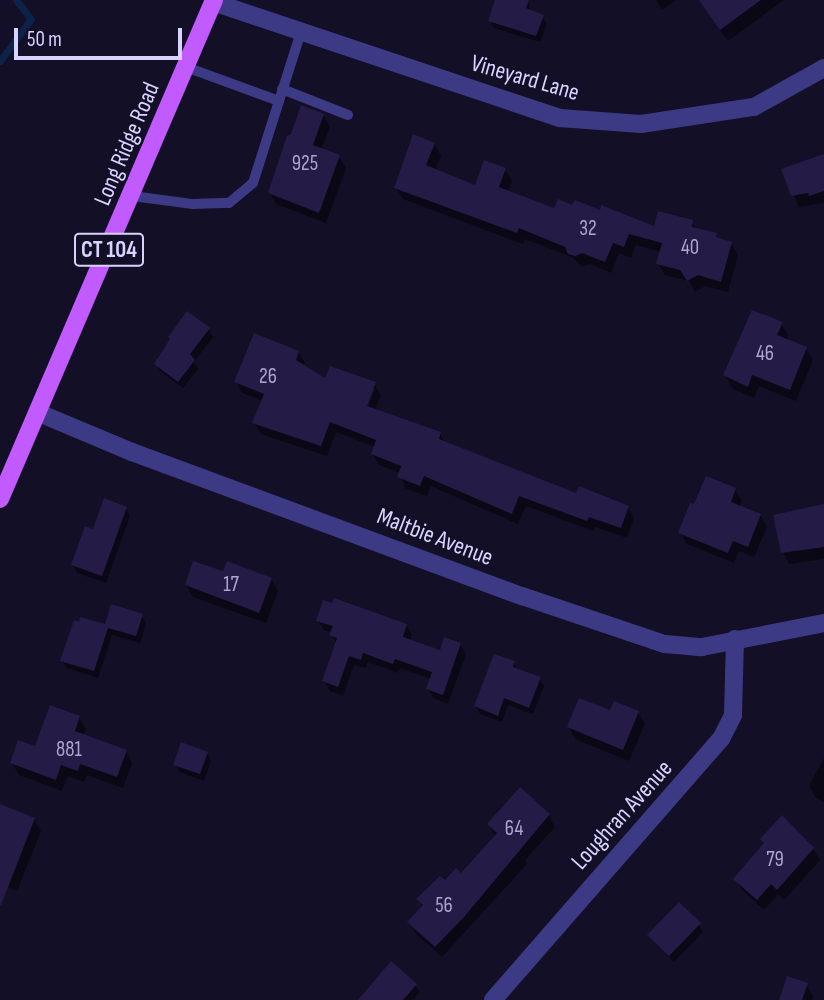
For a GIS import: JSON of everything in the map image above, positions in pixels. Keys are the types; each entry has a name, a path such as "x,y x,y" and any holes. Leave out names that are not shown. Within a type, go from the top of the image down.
{"main road":[{"name":"Long Ridge Road","path":"0,499 214,1"}],"street":[{"name":"Vineyard Lane","path":"214,1 560,118 641,124 754,107 824,68"},
{"name":"Maltbie Avenue","path":"39,413 132,452 607,627 665,644 702,646 824,623"},
{"name":"Loughran Avenue","path":"493,1000 721,739 733,715 735,639"}],"lane":[{"path":"132,196 193,204 229,203 253,183 301,32"},
{"path":"186,67 279,101"},
{"path":"282,89 348,115"}],"building":[{"path":"495,0 529,0 526,8 544,15 536,36 488,21"},
{"path":"699,0 761,0 720,30"},
{"path":"301,105 324,114 313,145 340,155 319,213 268,193 287,136 291,134"},
{"path":"413,134 435,143 426,165 475,185 484,160 506,168 499,187 554,208 558,199 572,205 575,200 600,210 601,205 654,226 658,211 693,220 692,227 717,233 716,237 732,242 721,282 698,275 687,281 680,270 656,264 662,243 629,234 624,247 613,243 605,262 582,253 575,256 568,254 565,247 519,228 517,233 394,188"},
{"path":"824,154 824,191 809,196 808,193 791,196 781,169"},
{"path":"752,310 783,322 777,335 807,347 790,390 752,375 748,387 723,375"},
{"path":"187,311 210,328 190,354 195,360 178,382 154,364 170,339 168,337"},
{"path":"254,333 299,351 296,360 325,378 330,366 376,382 367,406 441,432 439,439 576,493 579,486 629,506 621,528 589,517 587,521 519,496 512,514 424,476 420,486 397,477 401,466 371,454 376,440 330,422 321,446 252,423 264,394 234,382"},
{"path":"706,476 736,488 731,502 761,514 748,547 733,541 728,553 678,533 690,503 694,504"},
{"path":"104,498 127,507 102,576 71,565 85,526 93,529"},
{"path":"824,504 824,547 781,553 773,515"},
{"path":"193,561 223,571 227,561 272,578 259,613 185,585"},
{"path":"334,598 407,624 403,637 440,650 444,637 461,643 443,695 426,689 432,672 395,659 393,664 363,653 361,660 349,656 338,687 322,681 337,638 329,635 333,626 316,621 323,600 332,603"},
{"path":"111,604 143,614 136,636 108,628 94,671 60,661 74,620 79,622 80,617 105,624"},
{"path":"494,654 515,661 513,667 541,677 529,708 504,698 498,716 474,706"},
{"path":"579,698 610,710 614,701 639,711 623,750 567,727"},
{"path":"50,705 80,716 75,731 127,750 117,777 80,764 78,771 61,765 56,780 10,763 18,740 35,746"},
{"path":"181,742 208,752 200,774 173,765"},
{"path":"520,787 550,814 464,917 435,947 407,922 423,905 416,899 440,876 445,880 456,868 461,873 497,833 487,824"},
{"path":"0,804 35,818 1,905 0,905"},
{"path":"782,815 814,848 777,890 771,884 757,900 733,879 764,843 760,839"},
{"path":"679,902 701,923 669,956 647,935"},
{"path":"391,961 417,984 403,1000 358,1000"},
{"path":"787,976 808,983 802,1000 779,1000"}],"waterway":[{"path":"0,61 31,19 16,0"}]}
